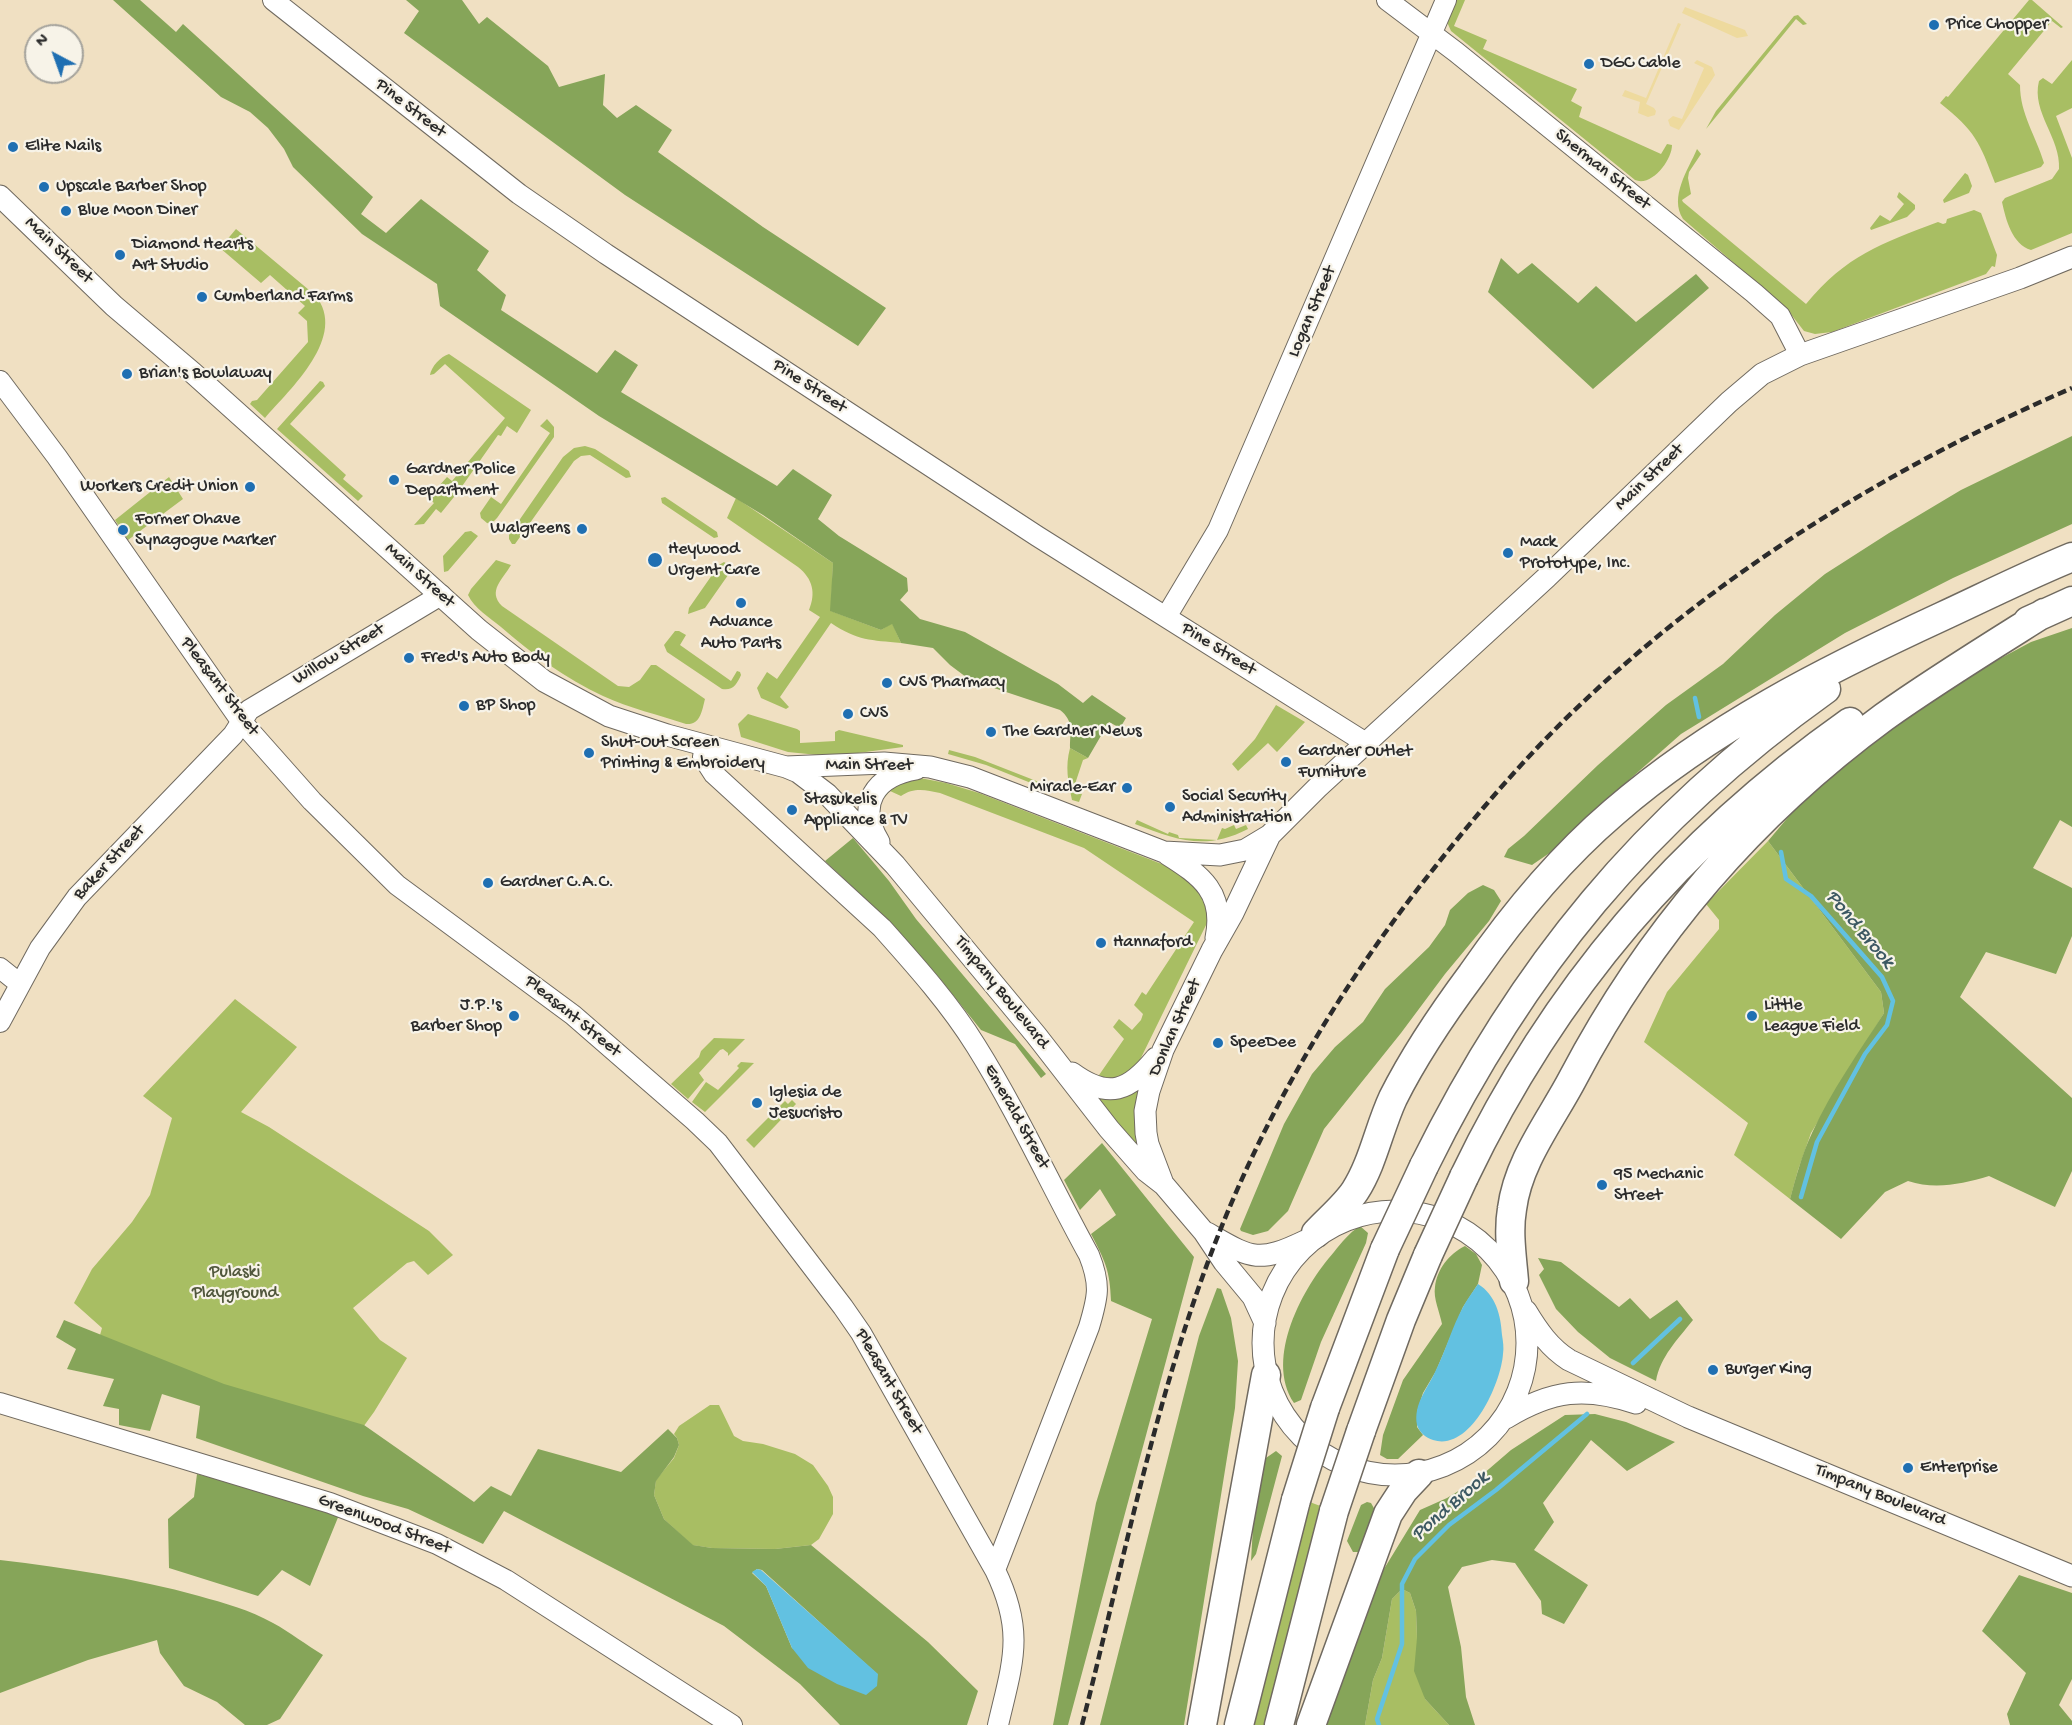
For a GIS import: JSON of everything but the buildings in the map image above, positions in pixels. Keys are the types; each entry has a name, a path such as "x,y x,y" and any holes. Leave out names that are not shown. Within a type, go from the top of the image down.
{"highway":[{"path":"1312,1237 1347,1201 1360,1183 1393,1099 1421,1049 1453,1001 1508,924 1572,851 1607,818 1647,785 1742,718 1865,652 2072,557"},
{"path":"1279,1725 1334,1511 1398,1328 1464,1177 1521,1071 1566,1000 1630,919 1701,843 1762,788 1860,714 1941,664 2072,601"},
{"path":"1239,1725 1296,1500 1325,1408 1385,1249 1424,1166 1472,1075 1536,974 1585,910 1646,842 1725,768 1798,709 1872,658 1950,613"},
{"path":"1518,1293 1510,1234 1515,1190 1522,1171 1612,1009 1682,909 1748,834 1843,749 1931,685 2044,613"},
{"path":"1202,1725 1266,1375"},
{"path":"1311,1725 1388,1514 1403,1491 1419,1474"}],"main road":[{"name":"Main Street","path":"0,196 114,306 511,657 544,681 576,699 609,716 705,746 786,767 884,763 930,767 970,777 1164,852 1228,854 1245,850 1270,835 1762,374 1800,355 2020,278 2072,256"},
{"name":"Timpany Boulevard","path":"786,767 803,775 827,794 896,865 1146,1171 1164,1185 1204,1232 1224,1262 1253,1297 1264,1323"},
{"name":"Main Street","path":"896,865 872,830 869,813 870,801 875,790 885,780 903,771 930,767"},
{"name":"Main Street","path":"1250,878 1270,835"},
{"path":"1164,852 1200,876 1214,896 1218,915 1212,950"},
{"name":"Donlan Street","path":"1164,1185 1148,1144 1144,1118 1149,1091 1163,1050 1250,878"},
{"path":"1055,1060 1083,1082 1099,1089 1110,1090 1136,1080 1163,1050"},
{"name":"Timpany Boulevard","path":"1204,1232 1242,1253 1259,1256 1280,1252 1338,1222 1372,1212 1425,1214 1438,1218 1467,1232 1493,1254 1544,1338 1562,1355 1688,1417 2072,1576"},
{"path":"1312,1237 1289,1264 1276,1285 1264,1323 1266,1375 1275,1397 1291,1424 1322,1452 1363,1471 1379,1474 1419,1474 1451,1463 1480,1446 1506,1418 1521,1383 1526,1357 1527,1332 1518,1293"},
{"name":"Timpany Boulevard","path":"1506,1418 1534,1402 1553,1396 1590,1392 1610,1395 1688,1417"}],"street":[{"name":"Pine Street","path":"273,0 528,200 616,260 1027,530 1366,743"},
{"name":"Sherman Street","path":"1388,0 1772,308 1786,327 1800,355"},
{"name":"Logan Street","path":"1166,617 1218,530 1446,0"},
{"name":"Pleasant Street","path":"0,381 57,457 242,721 337,827 397,885 573,1015 714,1138 843,1307 861,1334 995,1570 1004,1590 1011,1611 1014,1636 1012,1665 998,1725"},
{"name":"Willow Street","path":"242,721 245,714 258,704 441,595"},
{"name":"Baker Street","path":"0,1022 40,948 77,897 233,735 242,721"},
{"name":"Emerald Street","path":"705,746 704,757 714,774 882,928 966,1030 1036,1152 1095,1269 1098,1297 1089,1327 995,1570"},
{"path":"0,968 20,984"},
{"name":"Greenwood Street","path":"0,1403 330,1503 437,1544 506,1580 732,1725"}],"green space":[{"path":"113,0 140,0 176,32 183,24 373,197 361,214 386,233 421,199 489,251 477,270 506,295 501,310 597,373 615,350 638,365 621,392 777,486 793,469 832,495 818,519 839,536 907,578 908,591 900,600 920,619 965,632 1058,684 1083,703 1092,695 1126,718 1120,728 1109,722 1088,758 1070,748 1069,722 1060,710 970,680 933,648 901,643 892,624 881,630 830,611 833,563 763,515 599,416 440,306 437,284 362,234 293,167 284,149 268,128 250,112 221,97"},
{"path":"406,0 462,0 479,24 487,17 548,66 559,87 605,74 603,105 617,118 636,105 672,130 658,152 763,227 886,308 858,346 625,195 404,33 419,11"},
{"path":"1456,0 1465,0 1454,26 1487,40 1483,49 1577,89 1571,101 1582,107 1579,117 1661,154 1667,144 1672,145 1665,165 1648,180 1635,180 1451,31 1447,22"},
{"path":"2029,0 2032,0 2063,27 2061,28 2052,21 2008,74 2020,85 2025,115 2044,163 2041,167 1995,183 1975,138 1962,122 1940,103 1946,96 1948,97"},
{"path":"1798,15 1807,24 1803,25 1796,19 1706,129 1716,111 1794,16"},
{"path":"2072,60 2072,108 2056,116 2072,158 2072,233 2031,250 2024,247 2015,237 2008,224 2002,202 2005,198 2052,179 2059,169 2056,147 2039,103 2039,81 2043,78 2052,84"},
{"path":"1697,149 1701,154 1689,172 1688,178 1691,194 1682,200 1683,202 1806,304 1821,287 1850,262 1866,253 1899,237 1938,222 1946,223 1947,219 1974,210 1981,213 1997,255 1995,267 1992,266 1986,274 1832,332 1815,334 1804,331 1786,308 1683,219 1679,211 1679,193"},
{"path":"1965,173 1972,186 1969,193 1944,203 1943,200"},
{"path":"1899,192 1915,205 1915,209 1907,217 1871,230 1870,228 1880,215 1890,221 1904,204 1897,197"},
{"path":"236,229 315,295 324,311 325,327 321,344 312,361 265,418 250,404 257,400 308,342 307,321 298,313 305,306 270,275 261,283 220,248"},
{"path":"1501,258 1518,274 1532,263 1578,303 1596,286 1636,322 1696,274 1709,288 1593,389 1488,292"},
{"path":"449,354 531,410 517,433 507,426 501,436 498,435 441,513 436,509 424,524 414,525 434,503 428,498 447,477 452,481 505,418 445,364 430,375 437,362"},
{"path":"320,381 325,386 290,424 346,475 343,479 363,496 358,501 277,429"},
{"path":"547,419 554,427 554,437 497,518 491,524 487,523 481,518 480,513 491,497 501,504 550,433 540,426"},
{"path":"2072,436 2072,524 1953,578 1845,633 1681,734 1551,852 1532,865 1504,857 1508,849 1666,705 1723,664 1775,615 1825,574 1961,490"},
{"path":"585,446 595,449 629,471 631,477 626,478 590,455 581,456 574,461 515,544 512,544 509,535 563,457 574,448"},
{"path":"169,477 183,499 128,540 115,520"},
{"path":"665,497 717,532 718,537 714,538 662,503 661,498"},
{"path":"736,498 833,563 831,611 881,630 892,623 901,643 857,636 831,623 780,697 789,707 786,709 761,698 757,688 767,672 777,679 820,617 809,610 813,592 807,576 798,567 727,518"},
{"path":"471,531 478,536 448,571 444,572 443,556 465,532"},
{"path":"496,560 511,565 496,590 498,601 502,606 618,686 629,687 640,680 651,665 656,665 705,699 698,719 691,724 686,724 613,700 576,682 525,647 478,608 468,595"},
{"path":"724,562 733,568 705,608 688,614 689,608 719,565"},
{"path":"2072,628 2072,827 2060,820 2033,868 2072,888 2072,936 2056,974 1986,952 1960,997 2072,1098 2072,1171 2055,1207 1989,1176 1948,1185 1918,1184 1908,1181 1885,1192 1841,1239 1790,1199 1805,1149 1820,1117 1884,1013 1881,992 1768,841 1806,796 1856,754 1947,687 2031,642"},
{"path":"675,631 686,635 680,645 731,681 737,671 740,672 741,675 736,684 732,688 722,689 667,652 664,645"},
{"path":"1276,705 1305,722 1277,752 1268,743 1238,771 1232,764 1255,739"},
{"path":"748,714 797,729 800,731 800,743 835,741 835,732 839,730 903,745 903,747 843,755 788,752 741,737 738,724"},
{"path":"1070,748 1088,758 1083,760 1073,790 1082,794 1079,802 1072,800 1069,787 1067,768"},
{"path":"949,750 975,757 1044,784 1047,788 986,765 948,754"},
{"path":"915,777 979,793 1190,875 1205,889 1208,921 1137,1066 1116,1081 1097,1078 1124,1039 1113,1027 1119,1019 1132,1030 1141,1020 1143,1014 1134,1005 1142,992 1146,995 1194,922 1084,848 940,793 915,790 901,796 890,791 885,797 882,795 885,789"},
{"path":"1137,820 1168,834 1169,832 1178,835 1179,838 1216,840 1191,841 1164,835 1135,824"},
{"path":"1234,825 1236,829 1246,825 1248,829 1233,836 1217,840 1222,828"},
{"path":"853,838 889,881 916,919 1046,1074 1041,1078 1015,1044 981,1030 894,926 825,861"},
{"path":"1768,841 1881,992 1884,1013 1811,1133 1790,1199 1734,1155 1748,1123 1644,1042 1667,992 1719,929 1719,920 1706,904"},
{"path":"1483,885 1494,890 1501,901 1489,921 1324,1129 1288,1211 1268,1231 1253,1235 1241,1231 1284,1124 1312,1074 1335,1047 1363,1022 1385,989 1429,947 1445,925 1450,910 1468,893"},
{"name":"Pulaski Playground","path":"235,999 297,1047 241,1112 269,1127 429,1231 453,1255 428,1275 414,1261 407,1263 353,1308 380,1340 407,1358 374,1412 334,1467 95,1353 102,1328 74,1303 92,1269 132,1222 150,1195 172,1118 143,1096"},
{"path":"714,1038 745,1039 728,1056 723,1049 720,1050 699,1073 704,1080 688,1099 671,1084 699,1057 701,1051"},
{"path":"741,1062 754,1063 705,1112 692,1102 706,1082 718,1090 739,1068 737,1066"},
{"path":"1137,1088 1142,1091 1140,1145 1134,1150 1094,1101 1098,1096"},
{"path":"792,1100 796,1104 754,1148 746,1140 785,1101 788,1104"},
{"path":"1102,1143 1194,1257 1068,1725 1053,1725 1096,1503 1152,1319 1111,1301 1106,1266 1091,1234 1116,1215 1100,1189 1080,1210 1064,1180"},
{"path":"1360,1226 1368,1233 1366,1243 1321,1342 1301,1400 1294,1403 1286,1385 1283,1365 1285,1345 1291,1324 1310,1284 1346,1238"},
{"path":"1465,1246 1476,1254 1482,1265 1478,1284 1463,1307 1436,1371 1423,1393 1417,1412 1417,1427 1423,1435 1398,1459 1387,1459 1380,1455 1383,1435 1403,1380 1442,1324 1435,1296 1438,1274 1449,1258"},
{"path":"1538,1258 1561,1262 1619,1307 1630,1298 1650,1319 1677,1300 1693,1320 1661,1364 1656,1381 1610,1358 1578,1332 1556,1309 1539,1275 1544,1269"},
{"path":"1217,1288 1221,1289 1231,1318 1238,1361 1235,1408 1184,1725 1100,1725 1199,1336"},
{"path":"64,1320 224,1384 364,1425 474,1502 491,1486 511,1496 538,1449 621,1472 668,1429 677,1438 679,1445 674,1457 656,1481 654,1495 664,1519 693,1545 712,1548 775,1549 811,1545 928,1642 978,1691 967,1725 840,1725 800,1684 724,1626 504,1511 483,1544 408,1509 363,1496 196,1438 200,1406 162,1394 150,1431 119,1425 119,1409 103,1406 114,1379 67,1369 76,1349 56,1337","holes":["757,1569 762,1570 877,1674 877,1686 792,1648 766,1586 752,1573"]},
{"path":"710,1405 719,1405 734,1436 743,1441 763,1444 795,1454 813,1465 833,1497 833,1514 819,1539 811,1545 775,1549 712,1548 692,1545 664,1519 654,1495 656,1480 674,1458 679,1445 674,1434 679,1426"},
{"path":"1595,1414 1626,1422 1675,1442 1627,1471 1591,1440 1543,1503 1554,1522 1534,1550 1588,1585 1564,1624 1542,1614 1541,1601 1515,1563 1492,1560 1462,1567 1448,1587 1461,1647 1466,1697 1475,1725 1449,1725 1425,1699 1414,1671 1417,1638 1416,1611 1410,1593 1402,1589 1392,1599 1382,1658 1373,1680 1365,1725 1326,1725 1376,1582 1420,1510 1447,1498 1475,1481 1511,1450 1565,1415"},
{"path":"1276,1451 1282,1456 1256,1554 1251,1561 1255,1493 1263,1460"},
{"path":"197,1474 289,1497 339,1515 310,1586 282,1570 258,1596 169,1568 168,1519 194,1497"},
{"path":"1307,1501 1323,1507 1266,1725 1251,1725"},
{"path":"1371,1503 1375,1510 1359,1552 1353,1552 1347,1541 1361,1505"},
{"path":"0,1560 125,1579 218,1601 264,1618 323,1655 280,1719 267,1725 245,1725 217,1702 184,1686 160,1653 157,1640 88,1660 0,1693"},
{"path":"2019,1575 2072,1593 2072,1679 2059,1705 2072,1721 2072,1725 2010,1725 2007,1714 2026,1673 1982,1631"},
{"path":"1402,1589 1410,1593 1416,1611 1425,1699 1449,1725 1365,1725 1373,1680 1382,1658 1392,1599"}],"sand":[{"path":"1685,7 1745,30 1748,36 1737,38 1682,13"},
{"path":"1678,23 1681,24 1646,104 1654,108 1655,115 1648,117 1638,113 1640,102 1622,96 1625,90 1646,98"},
{"path":"1697,60 1712,67 1715,75 1679,130 1670,126 1668,120 1673,116 1682,119 1704,68 1694,63"}],"water":[{"path":"1478,1284 1489,1294 1499,1313 1503,1352 1497,1381 1482,1412 1471,1426 1460,1436 1447,1441 1433,1440 1423,1434 1417,1425 1419,1403 1440,1362 1459,1315"},
{"path":"757,1569 761,1570 878,1674 877,1686 866,1695 837,1684 808,1668 792,1648 766,1586 752,1572"}],"waterway":[{"name":"Pond Brook","path":"1695,698 1699,717"},
{"name":"Pond Brook","path":"1781,852 1786,879 1811,896 1882,977 1893,1001 1887,1025 1865,1054 1817,1142 1801,1197"},
{"name":"Pond Brook","path":"1633,1363 1680,1319"},
{"name":"Pond Brook","path":"1379,1725 1377,1719 1402,1644 1402,1584 1415,1559 1449,1525 1496,1490 1587,1414"}],"railway":[{"path":"1082,1725 1163,1401 1182,1337 1228,1211 1248,1165 1294,1075 1346,989 1404,907 1469,825 1542,743 1635,655 1692,609 1751,565 1876,486 1940,451 2072,388"}],"place":[{"name":"Price Chopper","path":"1934,25"},
{"name":"DGC Cable","path":"1589,64"},
{"name":"Elite Nails","path":"13,147"},
{"name":"Upscale Barber Shop","path":"44,187"},
{"name":"Blue Moon Diner","path":"66,211"},
{"name":"Diamond Hearts Art Studio","path":"120,255"},
{"name":"Cumberland Farms","path":"202,297"},
{"name":"Brian's Bowlaway","path":"127,374"},
{"name":"Gardner Police Department","path":"394,480"},
{"name":"Workers Credit Union","path":"250,487"},
{"name":"Walgreens","path":"582,529"},
{"name":"Former Ohave Synagogue Marker","path":"123,530"},
{"name":"Mack Prototype, Inc.","path":"1508,553"},
{"name":"Heywood Urgent Care","path":"655,560"},
{"name":"Advance Auto Parts","path":"741,603"},
{"name":"Fred's Auto Body","path":"409,658"},
{"name":"CVS Pharmacy","path":"887,683"},
{"name":"BP Shop","path":"464,706"},
{"name":"CVS","path":"848,714"},
{"name":"The Gardner News","path":"991,732"},
{"name":"Shut-Out Screen Printing & Embroidery","path":"589,753"},
{"name":"Gardner Outlet Furniture","path":"1286,762"},
{"name":"Miracle-Ear","path":"1127,788"},
{"name":"Social Security Administration","path":"1170,807"},
{"name":"Stasukelis Appliance & TV","path":"792,810"},
{"name":"Gardner C.A.C.","path":"488,883"},
{"name":"Hannaford","path":"1101,943"},
{"name":"J.P.'s Barber Shop","path":"514,1016"},
{"name":"Little League Field","path":"1752,1016"},
{"name":"SpeeDee","path":"1218,1043"},
{"name":"Iglesia de Jesucristo","path":"757,1103"},
{"name":"95 Mechanic Street","path":"1602,1185"},
{"name":"Burger King","path":"1713,1370"},
{"name":"Enterprise","path":"1908,1468"}]}
